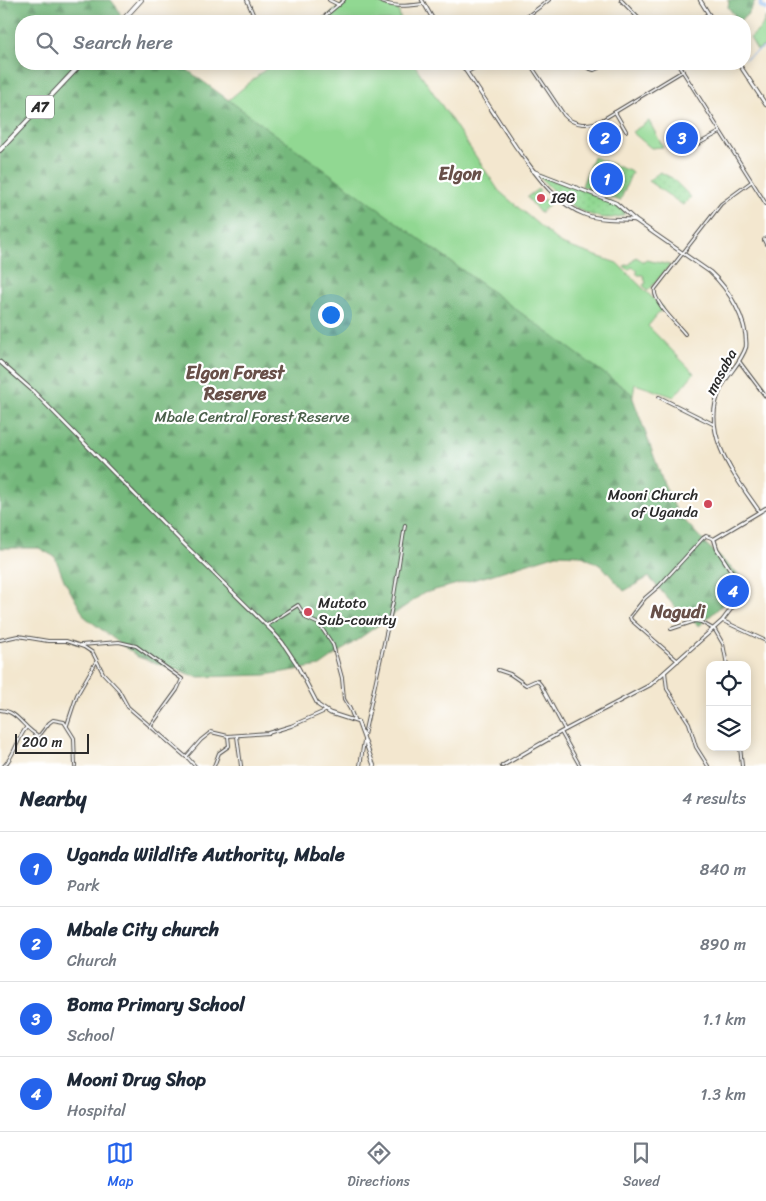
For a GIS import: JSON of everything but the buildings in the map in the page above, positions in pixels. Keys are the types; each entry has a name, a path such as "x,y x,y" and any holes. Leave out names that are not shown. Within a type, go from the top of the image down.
{"main road":[{"path":"127,15 141,0"},
{"name":"A7","path":"0,150 75,70"}],"street":[{"path":"247,0 253,15"},
{"path":"329,0 339,4"},
{"path":"326,15 344,0"},
{"path":"377,0 398,7 423,2 431,15"},
{"path":"529,15 549,0"},
{"path":"622,0 636,15"},
{"path":"700,0 709,14"},
{"path":"471,70 467,72 489,108 544,186 573,208 596,218 635,220"},
{"path":"534,70 568,119 580,124 595,123 683,70 766,204"},
{"path":"743,70 766,105"},
{"path":"614,112 626,131"},
{"path":"687,150 720,132"},
{"name":"masaba","path":"533,171 608,198 635,220 710,272 719,282 739,314 746,343 745,351 720,389 715,408 714,424 724,456 759,511"},
{"path":"685,334 656,300 655,289 721,204 751,182"},
{"path":"622,219 626,211"},
{"path":"766,238 764,240 766,244"},
{"path":"738,361 766,397"},
{"path":"0,362 32,390 267,625 289,652 315,702 325,711 354,719 359,723 374,766"},
{"path":"659,397 714,424"},
{"path":"714,539 766,508"},
{"path":"360,766 364,737 393,602 405,525"},
{"path":"502,766 561,732 646,688 678,661 722,621 737,601 742,586 718,549 714,539 706,536 645,598 630,617 631,620 678,661"},
{"path":"267,625 298,605 306,618 319,624 336,652 344,700 354,719"},
{"path":"671,629 695,620 700,621 717,631 723,644 726,661"},
{"path":"722,621 766,641"},
{"path":"0,640 18,636 48,641 66,641 81,645 90,651 103,673 118,688 128,708 142,718 195,766"},
{"path":"81,645 119,642 136,646 182,679 177,690 150,727"},
{"path":"67,725 75,700 96,661"},
{"path":"498,670 510,674 526,685 538,680 565,730"},
{"path":"665,672 668,689 689,723 696,747 708,766"},
{"path":"0,710 10,712 26,728 39,736 49,722 53,720 59,720 67,725 74,738 75,766"},
{"path":"187,757 210,732 228,736 268,733 291,726 325,711"},
{"path":"4,766 10,759 18,739 26,728"},
{"path":"561,732 580,766"},
{"path":"237,735 241,766"},
{"path":"214,766 219,752 229,746 228,736"},
{"path":"740,751 742,766"}],"green space":[{"name":"Mbale Central Forest Reserve","path":"0,0 111,0 120,15 15,15 15,70 187,70 631,393 664,484 677,512 706,544 747,583 699,626 676,608 649,577 624,591 602,566 580,555 557,554 424,593 320,666 265,675 198,677 138,657 85,617 64,580 55,557 39,548 0,548"},
{"path":"348,0 375,0 391,8 398,9 400,15 329,15"},
{"path":"727,0 755,0 747,15 734,15 728,7 729,2"},
{"path":"766,16 766,45 757,50 751,37 762,27"},
{"path":"265,70 418,70 499,191 561,244 617,263 663,308 648,326 694,373 674,397 635,384 626,437 202,122"},
{"path":"649,121 663,147 651,148 632,132"},
{"path":"593,157 632,172 620,201 582,186"},
{"path":"660,172 672,178 691,197 683,205 648,181"},
{"path":"538,175 606,199 624,211 624,215 612,218 588,214 565,201"},
{"path":"538,189 540,191 534,196 540,202 544,199 549,205 540,213 527,197"},
{"path":"636,257 644,262 646,260 670,265 648,291 643,285 646,283 643,275 638,275 636,273 638,271 632,267 628,270 624,266 630,264"}],"waterway":[{"path":"761,0 761,6 766,9"},
{"path":"751,55 766,46"}],"place":[{"name":"Mbale City church","path":"605,138"},
{"name":"Boma Primary School","path":"682,138"},
{"name":"Uganda Wildlife Authority, Mbale","path":"607,179"},
{"name":"IGG","path":"541,198"},
{"name":"Mooni Church of Uganda","path":"708,504"},
{"name":"Mooni Drug Shop","path":"733,591"},
{"name":"Mutoto Sub-county","path":"308,612"}],"district":[{"name":"Elgon","path":"460,174"},
{"name":"Elgon Forest Reserve","path":"235,383"},
{"name":"Nagudi","path":"678,612"}]}
